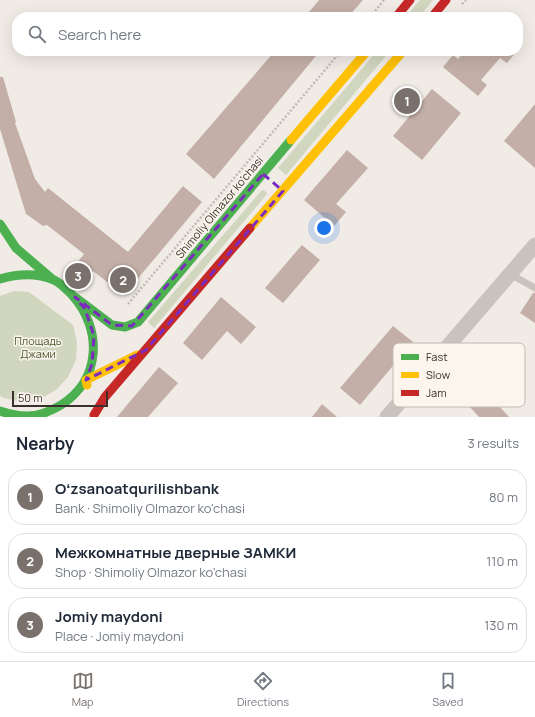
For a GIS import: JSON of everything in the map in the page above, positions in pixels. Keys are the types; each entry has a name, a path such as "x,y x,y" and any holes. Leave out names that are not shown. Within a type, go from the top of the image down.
{"main road":[{"path":"400,12 410,0"},
{"path":"436,12 446,0"},
{"name":"Shimoliy Olmazor ko'chasi","path":"75,297 118,328 132,326 138,322 265,176 363,56"},
{"path":"94,416 105,397 280,189 399,56"},
{"path":"0,224 7,237 17,250 75,297 91,322 94,336 92,364 86,380 69,400 57,408 29,416 17,416 0,411"},
{"path":"0,279 8,276 23,275 55,280"},
{"path":"86,380 146,350"},
{"path":"86,380 94,416"}],"street":[{"path":"451,343 535,244"},
{"path":"387,417 396,407"}],"lane":[{"path":"510,274 535,288"}],"path":[{"path":"374,12 384,0"},
{"path":"128,304 337,56"}],"highlighted area":[{"path":"263,174 283,191 146,350 86,380 92,364 94,336 85,309 75,297 112,325 132,326"}],"green space":[{"path":"420,0 433,0 423,12 410,12"},
{"path":"373,56 386,56 286,175 278,168"},
{"path":"262,190 267,194 154,328 148,322"},
{"name":"Площадь Джами","path":"14,291 29,292 73,325 77,342 76,360 68,377 56,390 40,399 22,402 0,396 0,296"}],"building":[{"path":"319,0 363,0 352,12 309,12"},
{"path":"271,56 316,56 214,179 186,154"},
{"path":"452,56 458,59 461,56 513,56 507,63 500,58 481,80 487,85 478,96 443,67"},
{"path":"0,77 3,77 16,122 15,123 35,179 45,192 48,188 128,252 183,186 202,202 124,295 93,271 83,284 69,273 84,254 47,225 43,226 26,214 0,129"},
{"path":"432,89 461,113 422,160 393,136"},
{"path":"535,104 535,168 504,141"},
{"path":"347,150 368,168 336,204 346,212 334,226 304,200"},
{"path":"302,245 320,260 283,303 265,288"},
{"path":"533,293 535,293 535,323 520,313"},
{"path":"221,297 256,327 241,344 227,331 202,360 183,343"},
{"path":"393,326 413,342 393,343 393,366 360,405 340,388"},
{"path":"159,367 178,383 148,417 117,417"},
{"path":"322,404 337,417 312,417"},
{"path":"470,407 500,407 509,417 479,417"}],"traffic: fast":[{"path":"75,297 112,325 125,327 138,322 291,140"},
{"path":"0,224 16,248 51,278"},
{"path":"0,279 20,275 34,275 54,280 72,295 82,308 89,323 93,338 93,353 90,368 84,382 74,394 61,405 44,413 31,416 16,415 0,411"}],"traffic: slow":[{"path":"291,140 363,56"},
{"path":"250,228 399,56"},
{"path":"87,385 86,380 137,355"}],"traffic: jam":[{"path":"400,12 410,0"},
{"path":"436,12 446,0"},
{"path":"94,415 105,397 250,228"}],"place":[{"name":"Oʻzsanoatqurilishbank","path":"407,101"},
{"name":"Jomiy maydoni","path":"78,276"},
{"name":"Межкомнатные дверные ЗАМКИ","path":"123,280"}]}
